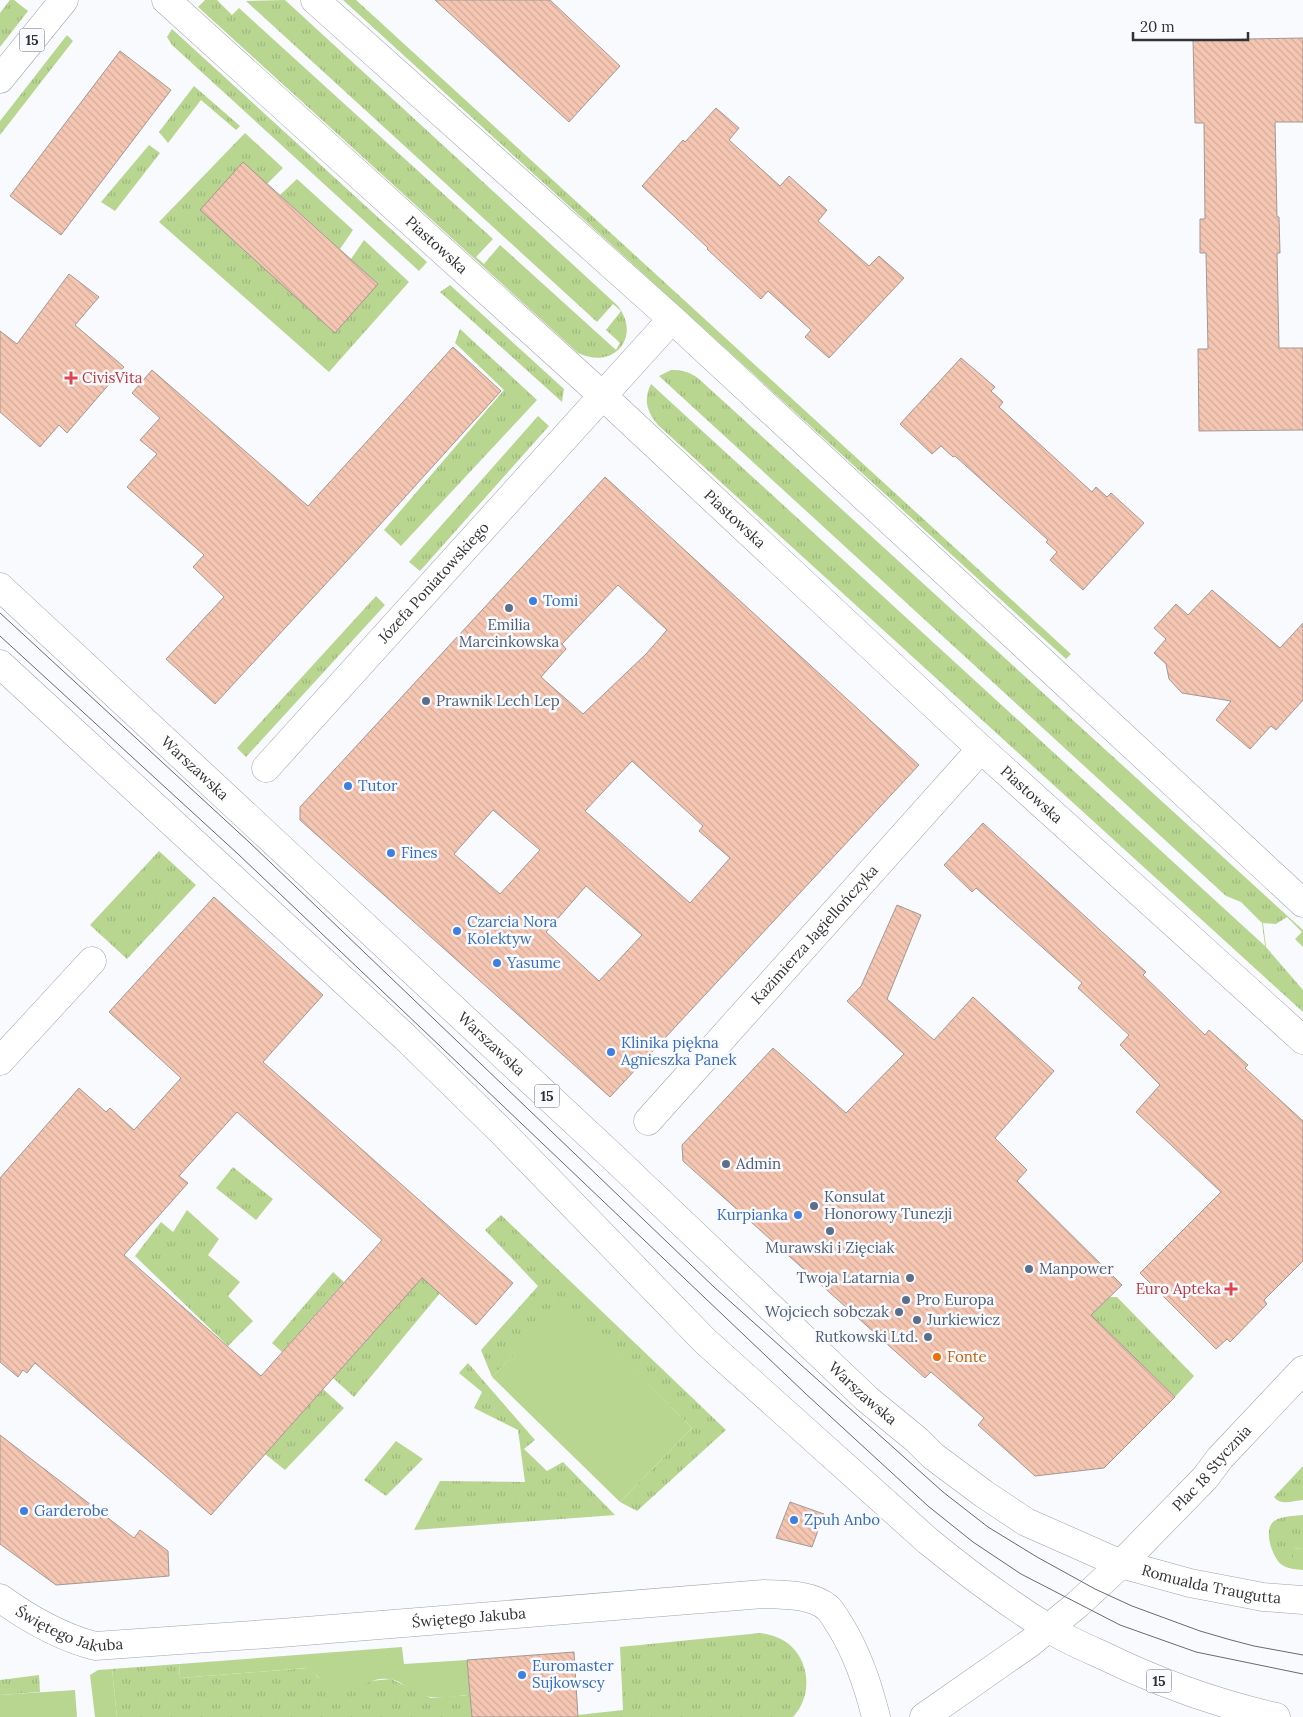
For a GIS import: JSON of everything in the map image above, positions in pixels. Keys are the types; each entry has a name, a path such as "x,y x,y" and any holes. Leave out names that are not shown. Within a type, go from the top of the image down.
{"street":[{"name":"15","path":"0,79 64,0"},
{"name":"Piastowska","path":"166,0 602,396 982,749 1303,1040"},
{"path":"316,0 672,319 1303,903"},
{"name":"Józefa Poniatowskiego","path":"266,768 672,319"},
{"name":"Warszawska","path":"0,587 606,1151 867,1399 917,1440 933,1456 1026,1522 1121,1564"},
{"name":"15","path":"0,664 405,1037 502,1132 705,1341 928,1542 966,1572 1049,1629 1134,1671 1188,1692 1241,1709 1276,1717"},
{"name":"Kazimierza Jagiellończyka","path":"648,1121 982,749"},
{"path":"0,1061 92,961"},
{"name":"Plac 18 Stycznia","path":"924,1717 1049,1629 1078,1604 1121,1564 1205,1478 1220,1458 1303,1370"},
{"name":"Romualda Traugutta","path":"1121,1564 1190,1583 1264,1597 1303,1600"},
{"name":"Świętego Jakuba","path":"0,1598 46,1627 80,1642 95,1646 281,1634 764,1594 796,1596 815,1601 828,1608 836,1618 869,1686 876,1717"}],"green space":[{"path":"10,0 14,0 28,11 0,47 0,13"},
{"path":"205,0 217,0 232,15 239,8 493,239 476,257 484,264 500,245 616,350 620,343 606,330 621,311 625,318 627,329 625,339 620,348 612,354 602,357 591,357 578,353 198,7"},
{"path":"285,0 618,306 621,311 613,304 597,322 246,1"},
{"path":"343,0 356,0 1071,654 1066,659"},
{"path":"172,29 427,262 419,271 172,45 167,37"},
{"path":"67,35 73,41 0,135 0,121"},
{"path":"194,86 240,126 236,130 201,100 168,143 159,132"},
{"path":"245,133 283,168 267,184 351,259 364,240 409,282 329,372 159,222"},
{"path":"149,145 160,153 115,211 101,202"},
{"path":"297,179 353,230 340,249 280,195"},
{"path":"450,285 564,389 562,402 440,292"},
{"path":"460,329 537,400 401,546 384,530 504,390 455,343"},
{"path":"671,370 686,372 699,379 1303,930 1303,947 1295,939 1302,932 1287,917 1276,924 1263,923 1266,947 1303,990 1303,1012 659,426 649,411 647,401 651,384 1265,946 1262,923 1241,902 1226,896 659,376"},
{"path":"538,416 549,426 420,571 409,562"},
{"path":"376,596 385,605 246,757 237,748"},
{"path":"159,851 196,885 127,959 90,925"},
{"path":"233,1167 273,1199 256,1220 216,1188"},
{"path":"187,1210 219,1239 208,1255 240,1282 228,1296 253,1321 228,1346 135,1256 161,1222 173,1232"},
{"path":"501,1215 726,1430 637,1511 620,1502 692,1428 565,1303 492,1377 481,1350 538,1286 485,1230"},
{"path":"333,1272 344,1282 282,1352 272,1343"},
{"path":"422,1277 440,1293 354,1397 333,1378"},
{"path":"1109,1297 1117,1297 1194,1376 1175,1397 1091,1315"},
{"path":"565,1302 692,1428 620,1502 492,1377"},
{"path":"468,1363 535,1440 524,1449 547,1471 563,1462 615,1515 414,1530 440,1481 525,1482 518,1430 474,1408 482,1392 459,1373"},
{"path":"323,1389 344,1408 285,1470 265,1454"},
{"path":"396,1441 423,1459 386,1496 364,1480"},
{"path":"1303,1466 1303,1500 1287,1502 1277,1500 1274,1497"},
{"path":"1303,1515 1303,1548 1293,1549 1293,1569 1282,1565 1275,1557 1270,1545 1270,1526 1279,1519"},
{"path":"1303,1548 1303,1570 1293,1569 1293,1549"},
{"path":"760,1633 785,1641 792,1647 803,1663 806,1692 799,1709 793,1717 578,1717 578,1715 623,1710 620,1647"},
{"path":"402,1647 404,1664 467,1660 470,1695 429,1697 389,1679 374,1680 352,1688 340,1688 322,1680 307,1668 180,1678 179,1664"},
{"path":"179,1664 180,1678 308,1668 318,1677 341,1687 351,1688 370,1681 391,1679 431,1698 470,1695 472,1717 117,1717 112,1669"},
{"path":"112,1669 117,1717 95,1717 90,1675 98,1670"},
{"path":"39,1675 40,1692 0,1695 0,1680"},
{"path":"75,1690 77,1717 0,1717 0,1695"}],"building":[{"path":"435,0 550,0 620,66 569,122"},
{"path":"1303,38 1303,122 1275,122 1277,217 1279,217 1280,253 1277,253 1279,348 1303,348 1303,430 1199,431 1198,349 1208,349 1206,253 1200,253 1200,219 1205,219 1204,123 1195,123 1193,40"},
{"path":"120,51 171,90 61,235 10,196"},
{"path":"716,108 739,128 729,140 780,186 789,176 827,210 818,221 869,266 879,256 904,278 829,358 805,337 811,330 768,291 761,299 642,186 683,140 685,142"},
{"path":"243,162 378,284 335,333 200,210"},
{"path":"69,274 99,297 75,325 124,367 67,433 59,425 40,447 0,412 0,331 17,344"},
{"path":"453,347 501,391 215,704 166,659 224,597 193,567 204,555 127,487 157,454 140,440 160,418 132,393 152,370 308,506"},
{"path":"961,358 995,387 991,391 1003,402 999,407 1092,492 1096,487 1107,497 1111,493 1144,523 1083,590 1050,560 1057,552 1046,542 1048,540 955,456 953,457 941,446 932,454 900,424"},
{"path":"605,477 919,765 610,1097 300,820 300,807","holes":["618,585 667,630 646,654 583,714 541,677 566,649 562,644","632,761 703,826 699,831 730,858 690,903 585,811","493,810 540,850 500,894 454,854","586,886 642,935 599,981 546,932"]},
{"path":"1212,590 1280,648 1303,623 1303,700 1276,730 1271,726 1250,749 1216,720 1231,701 1182,693 1169,679 1166,664 1154,653 1166,639 1154,628 1176,604 1188,615"},
{"path":"983,823 1146,972 1143,975 1205,1035 1209,1030 1248,1065 1245,1068 1303,1121 1303,1261 1264,1300 1267,1304 1230,1342 1227,1339 1216,1349 1140,1273 1221,1192 1136,1112 1160,1085 1120,1045 1129,1035 1078,988 1082,983 976,888 972,892 944,865"},
{"path":"214,897 323,995 263,1062 513,1283 476,1325 422,1278 211,1515 35,1363 27,1373 23,1370 18,1377 0,1362 0,1178 79,1088 106,1112 110,1108 134,1130 181,1078 109,1012","holes":["237,1112 382,1240 261,1376 124,1255 188,1183 179,1176"]},
{"path":"897,905 921,915 887,999 934,1040 973,997 1054,1071 995,1138 1027,1170 1017,1181 1122,1285 1091,1315 1175,1397 1104,1468 1035,1476 978,1425 984,1418 931,1372 925,1378 683,1161 682,1145 773,1048 846,1113 904,1054 847,1001 861,986"},
{"path":"0,1435 134,1538 140,1530 168,1551 169,1576 56,1585 0,1544"},
{"path":"790,1502 824,1514 812,1547 776,1538"},
{"path":"574,1652 578,1717 472,1717 467,1660"}],"tram line":[{"path":"0,613 249,842 714,1287 943,1492 988,1527 1037,1557 1095,1589 1132,1606 1200,1631 1231,1640 1303,1655"},
{"path":"0,636 238,854 806,1394 928,1506 973,1542 1021,1574 1120,1625 1196,1652 1303,1674"}],"place":[{"name":"CivisVita","path":"71,378"},
{"name":"Tomi","path":"533,601"},
{"name":"Emilia Marcinkowska","path":"509,608"},
{"name":"Prawnik Lech Lep","path":"426,701"},
{"name":"Tutor","path":"348,786"},
{"name":"Fines","path":"391,853"},
{"name":"Czarcia Nora Kolektyw","path":"457,931"},
{"name":"Yasume","path":"497,963"},
{"name":"Klinika piękna Agnieszka Panek","path":"611,1052"},
{"name":"Admin","path":"726,1164"},
{"name":"Konsulat Honorowy Tunezji","path":"814,1206"},
{"name":"Kurpianka","path":"798,1215"},
{"name":"Murawski i Zięciak","path":"830,1231"},
{"name":"Manpower","path":"1029,1269"},
{"name":"Twoja Latarnia","path":"910,1278"},
{"name":"Euro Apteka","path":"1231,1289"},
{"name":"Pro Europa","path":"906,1300"},
{"name":"Wojciech sobczak","path":"899,1312"},
{"name":"Jurkiewicz","path":"917,1320"},
{"name":"Rutkowski Ltd.","path":"928,1337"},
{"name":"Fonte","path":"937,1357"},
{"name":"Garderobe","path":"24,1511"},
{"name":"Zpuh Anbo","path":"794,1520"},
{"name":"Euromaster Sujkowscy","path":"522,1675"}]}
